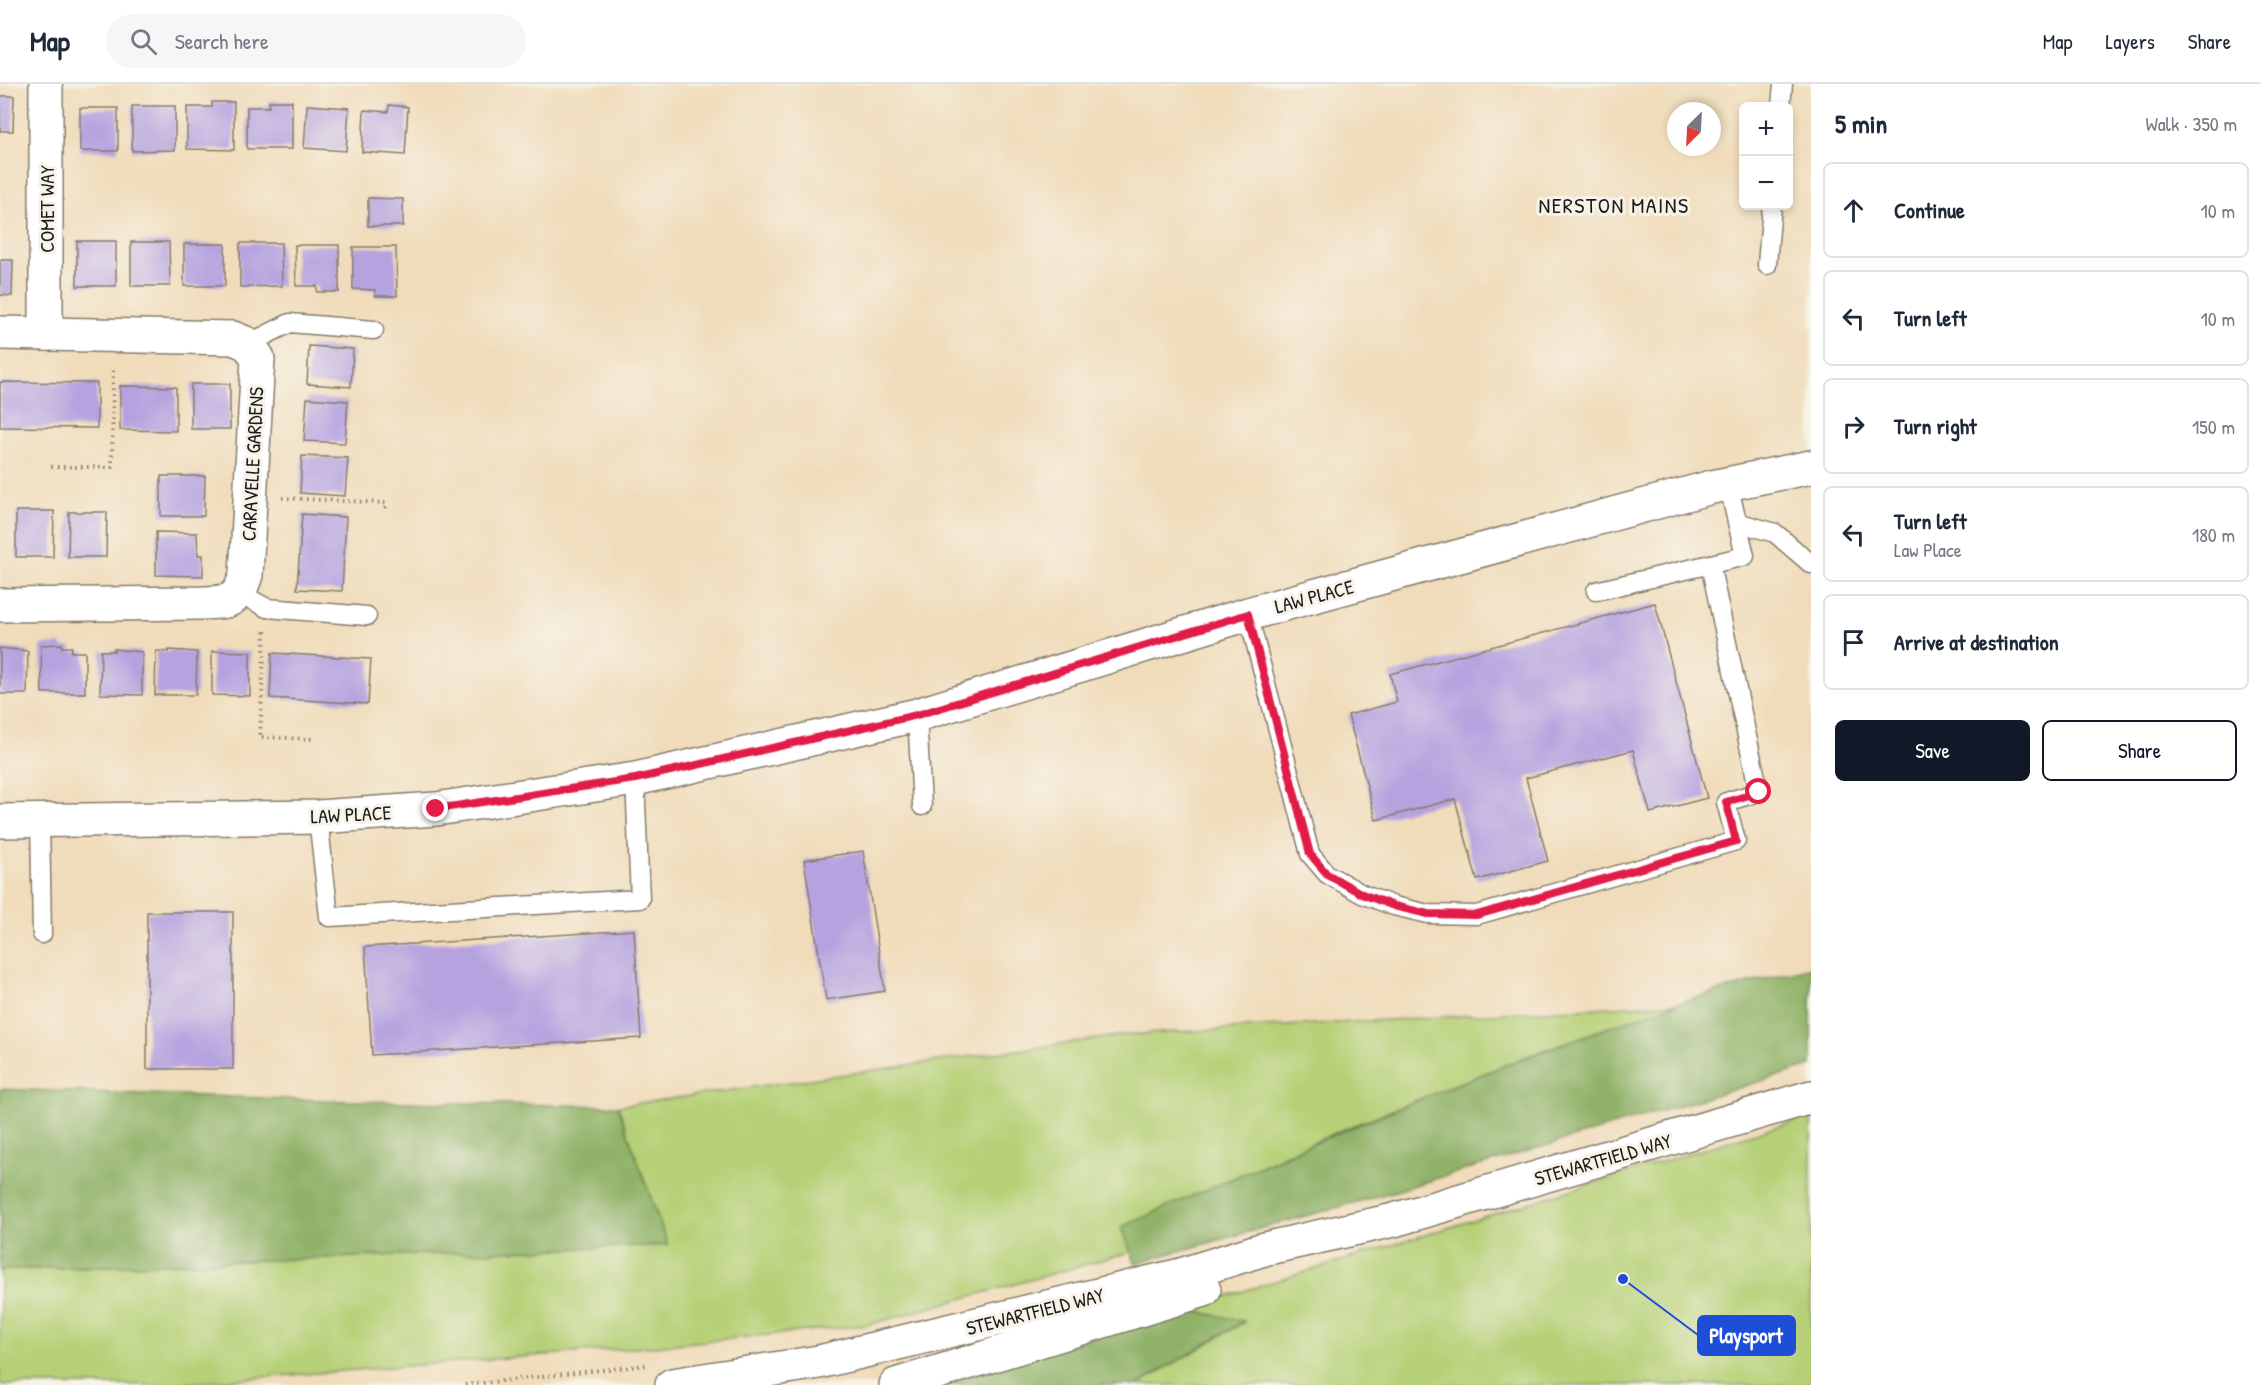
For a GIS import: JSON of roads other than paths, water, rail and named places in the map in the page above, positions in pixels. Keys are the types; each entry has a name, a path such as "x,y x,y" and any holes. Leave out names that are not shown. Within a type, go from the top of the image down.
{"street":[{"name":"COMET WAY","path":"46,84 46,334"},
{"path":"0,333 233,338 248,344"},
{"name":"CARAVELLE GARDENS","path":"248,344 258,358 246,575 253,600"},
{"name":"LAW PLACE","path":"0,821 318,817 436,809 635,779 917,715 1248,614 1728,483 1811,467"},
{"path":"0,605 202,603 253,600"},
{"name":"STEWARTFIELD WAY","path":"896,1385 1190,1294 1394,1220 1811,1097"},
{"name":"STEWARTFIELD WAY","path":"672,1385 841,1357 1181,1275 1264,1249 1394,1220"}],"lane":[{"path":"1781,102 1783,84"},
{"path":"1767,265 1772,210"},
{"path":"248,344 290,323 374,330"},
{"path":"1596,591 1745,556 1728,483"},
{"path":"1737,522 1775,533 1811,564"},
{"path":"1248,614 1310,854 1327,874 1362,894 1394,906 1428,914 1477,915 1736,841 1726,802 1759,792 1710,564"},
{"path":"253,600 367,616"},
{"path":"917,715 922,806"},
{"path":"318,817 329,917 640,899 635,779"},
{"path":"40,820 42,934"}],"place":[{"name":"Playsport","path":"1623,1279"}],"district":[{"name":"NERSTON MAINS","path":"1614,205"}]}
